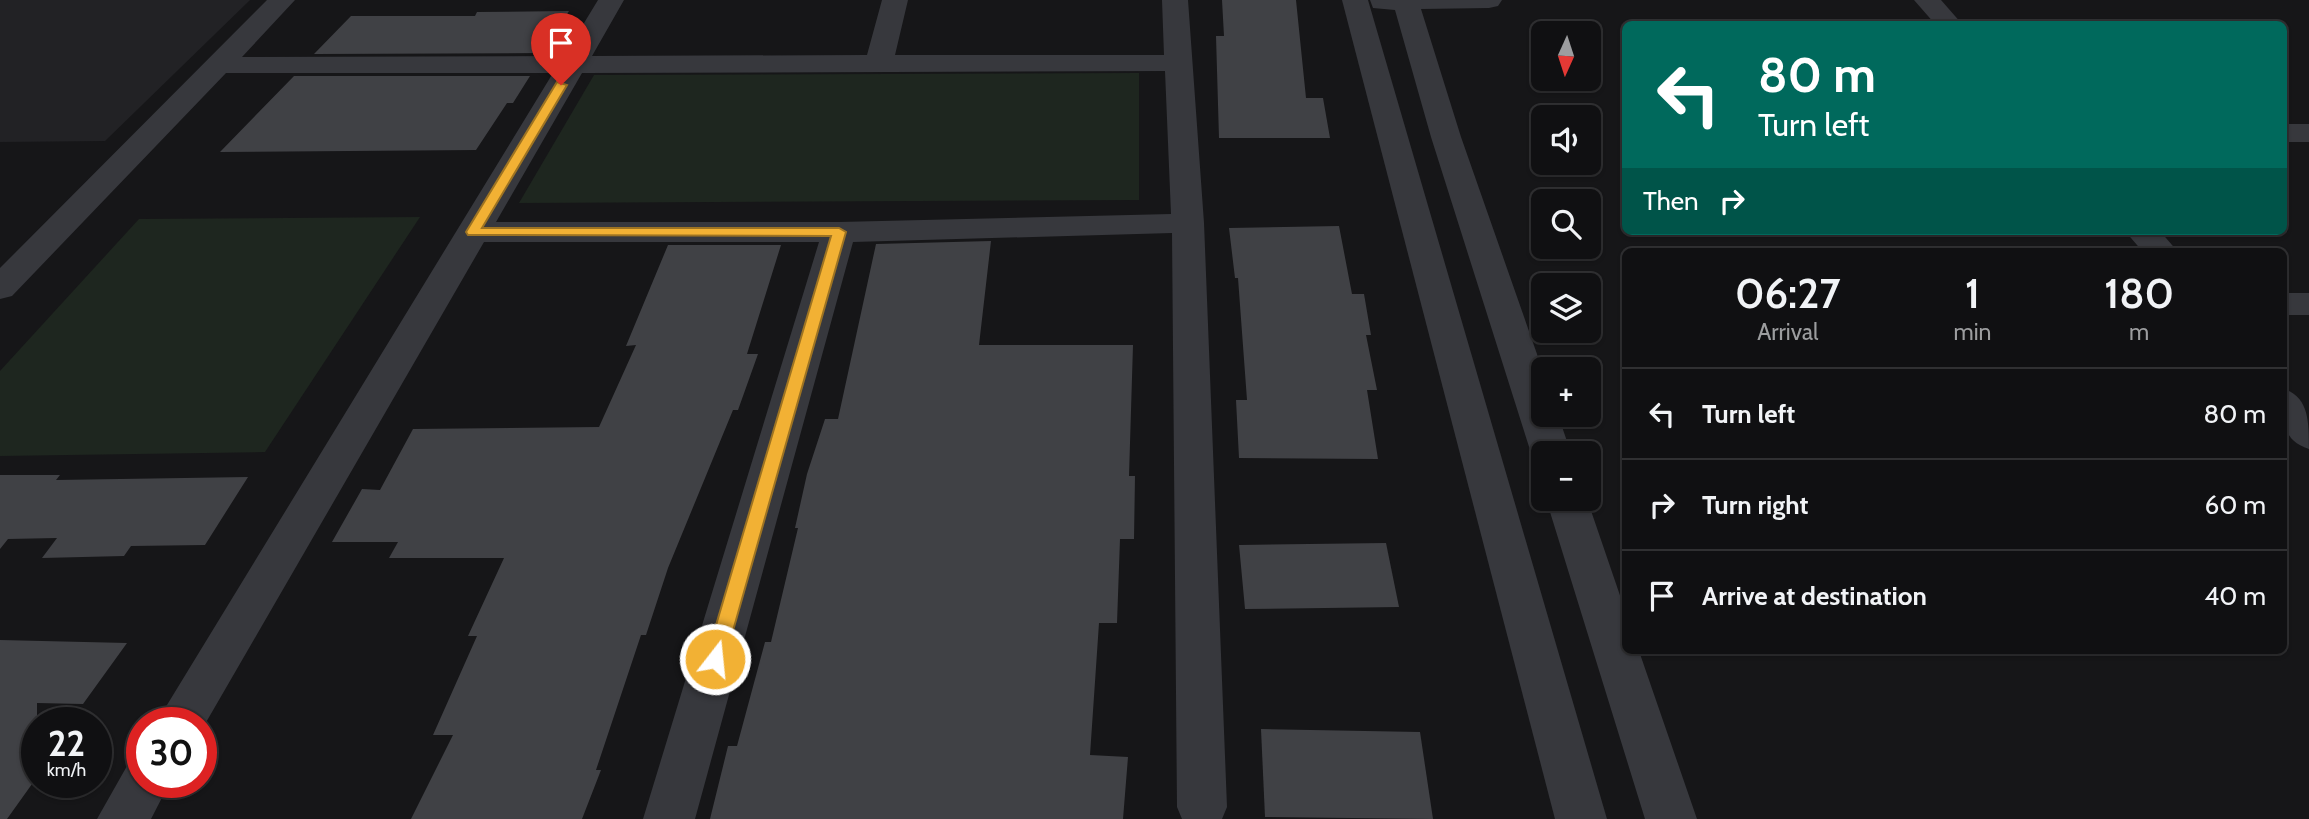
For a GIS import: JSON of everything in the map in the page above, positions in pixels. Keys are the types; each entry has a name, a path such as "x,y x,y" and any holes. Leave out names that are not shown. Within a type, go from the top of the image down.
{"street":[{"path":"0,288 282,0"},
{"path":"190,707 611,0"},
{"path":"879,63 895,0"},
{"path":"1175,0 1188,223 1202,807"},
{"path":"1489,0 1355,1 1581,819"},
{"path":"1927,0 1947,21"},
{"path":"1405,1 1446,137 1547,441"},
{"path":"218,65 1178,63"},
{"path":"2287,132 2309,132"},
{"path":"473,232 839,232 1188,223"},
{"path":"669,819 839,232"},
{"path":"2146,235 2157,248"},
{"path":"2287,304 2309,304"},
{"path":"2287,406 2309,435"},
{"path":"1570,511 1671,819"},
{"path":"123,819 135,798"}],"shaded area":[{"path":"0,0 250,0 105,141 0,142"},
{"path":"1139,73 1139,200 519,203 594,75"},
{"path":"420,217 265,452 0,456 0,371 139,219"}],"building":[{"path":"1222,0 1296,0 1306,98 1323,98 1330,138 1219,138 1216,36 1224,36"},
{"path":"569,11 543,53 314,54 351,16 475,16 477,12"},
{"path":"294,76 530,76 513,103 507,103 476,150 220,152"},
{"path":"1339,226 1352,294 1364,294 1371,335 1366,335 1377,390 1367,390 1378,459 1239,458 1236,400 1247,400 1238,278 1235,278 1229,228"},
{"path":"991,241 979,345 1133,345 1129,476 1135,476 1134,539 1120,539 1117,623 1099,623 1090,755 1128,757 1123,819 710,819 728,746 737,746 765,642 771,642 798,528 795,528 807,474 825,419 838,419 876,244"},
{"path":"668,245 781,245 747,354 758,354 738,410 733,410 668,568 646,635 641,635 596,770 601,770 582,819 411,819 453,735 433,735 477,636 468,636 504,558 389,558 398,542 332,542 362,489 380,490 413,429 599,427 636,345 626,346"},
{"path":"0,475 60,475 56,480 248,477 205,545 131,546 124,556 42,558 57,538 8,539 0,549"},
{"path":"1386,543 1399,607 1245,609 1239,545"},
{"path":"0,640 127,643 83,704 37,703 37,707 21,707 22,798 7,819 0,819"},
{"path":"1261,729 1420,732 1433,819 1265,817"}],"route":[{"path":"561,85 473,232 839,232 715,659"}]}
